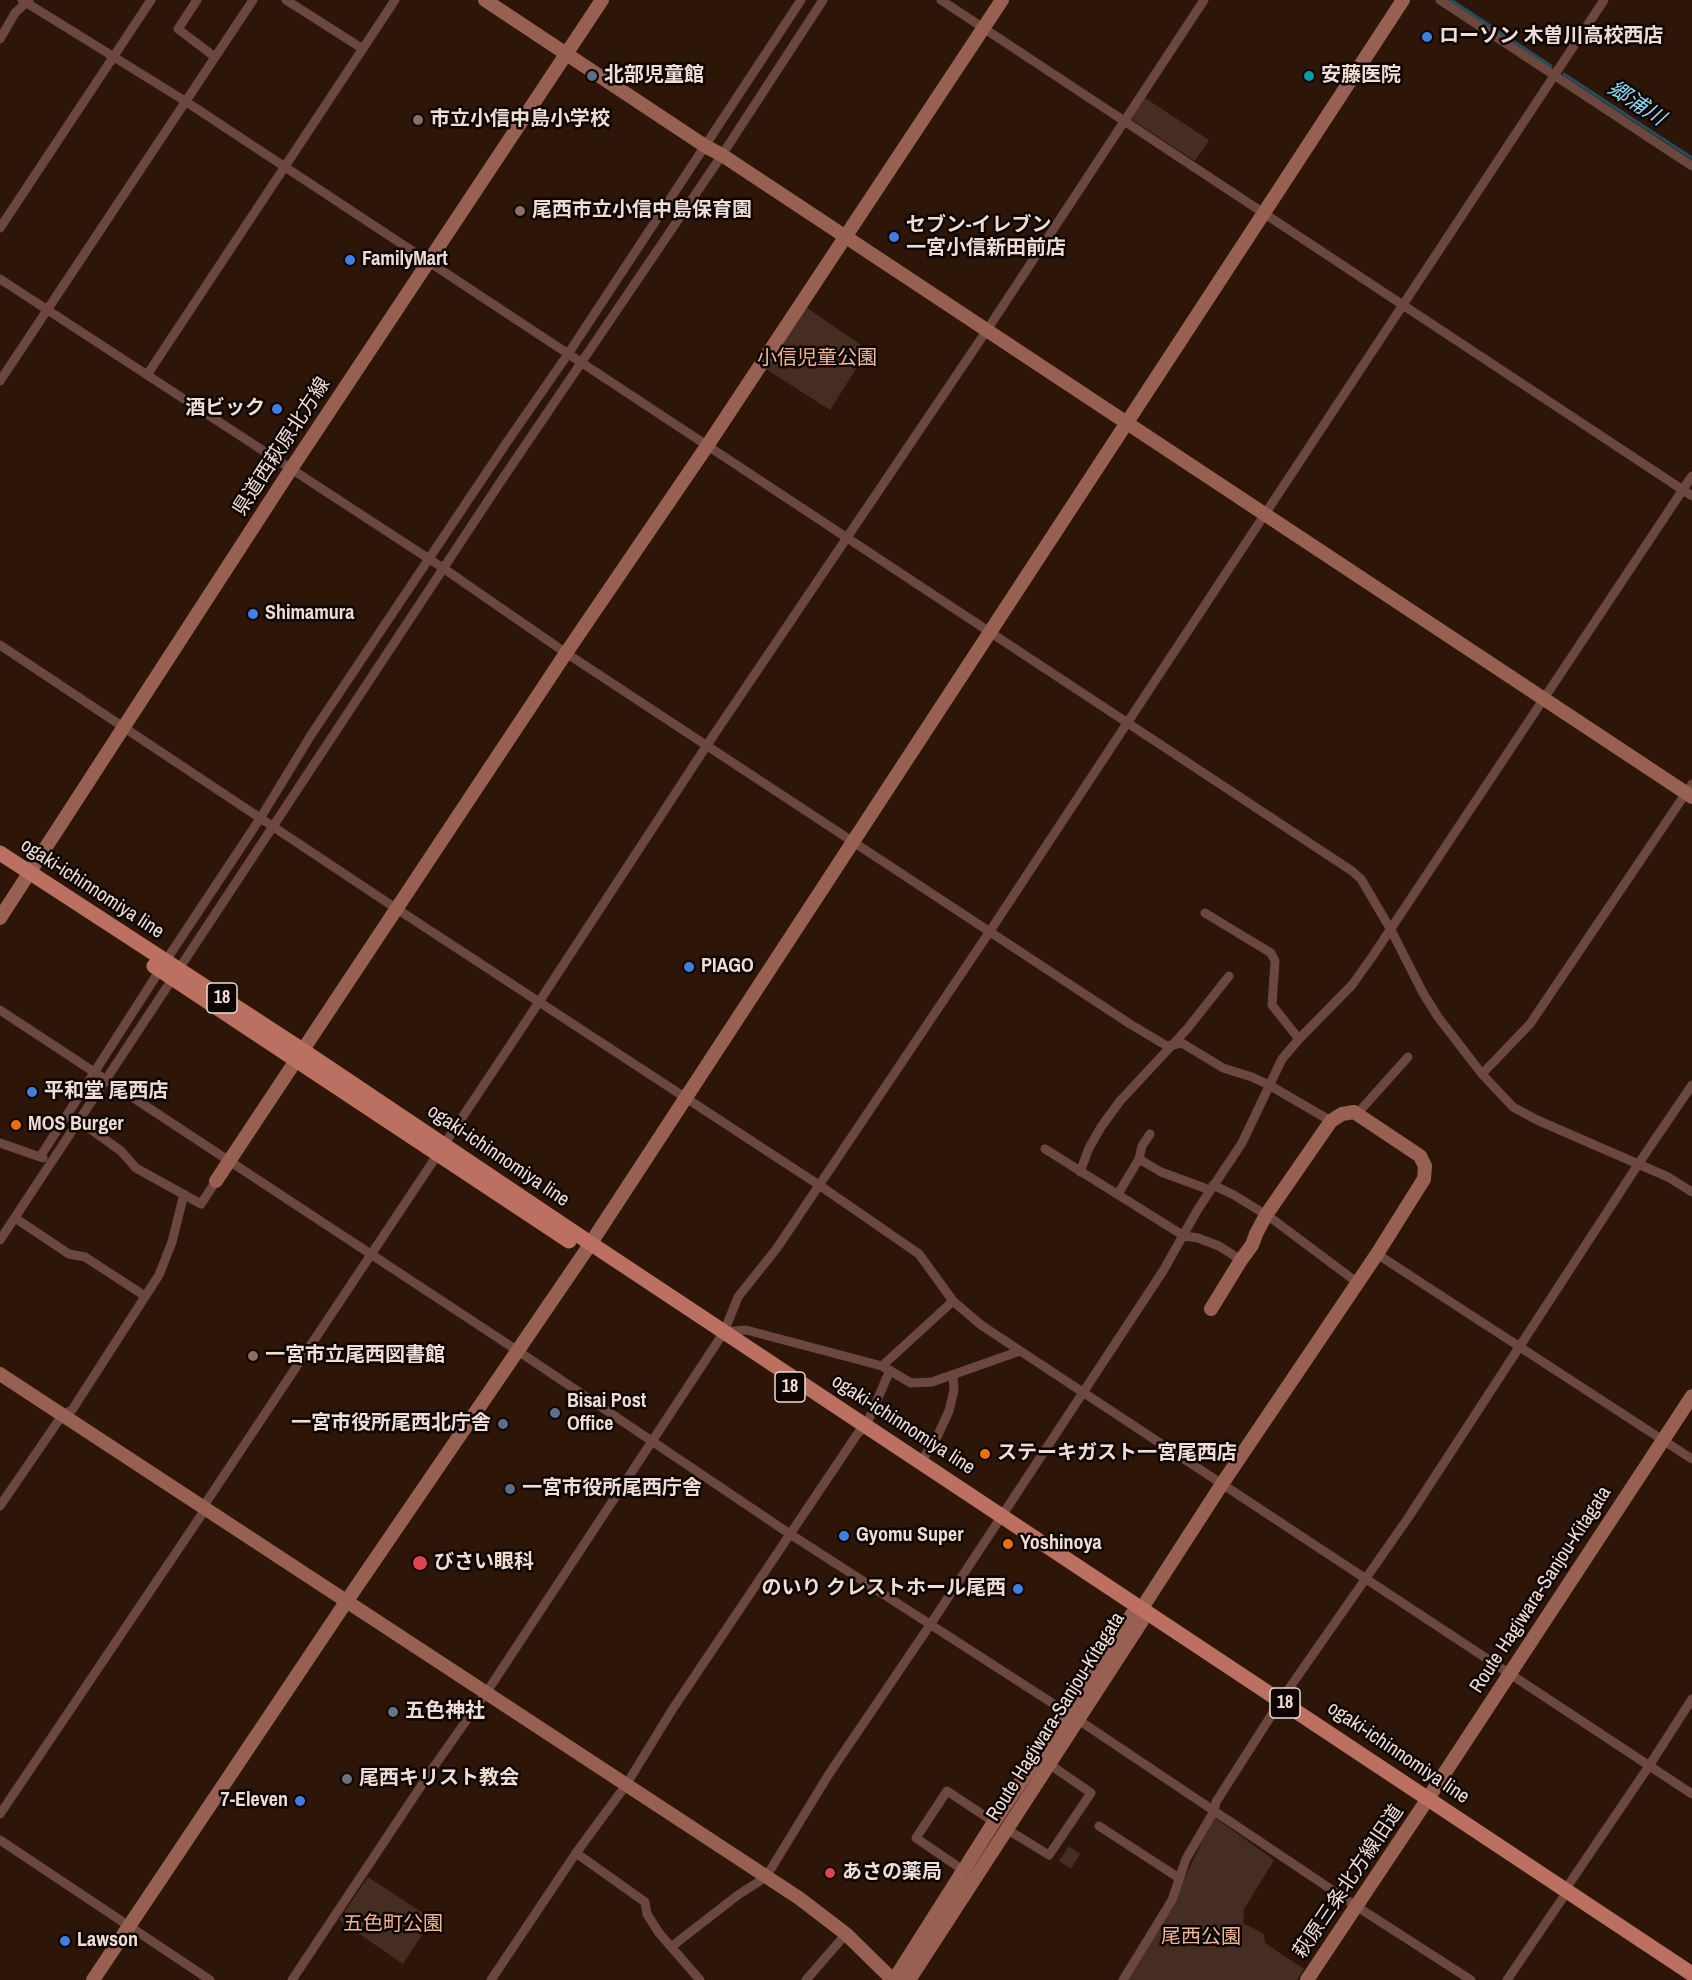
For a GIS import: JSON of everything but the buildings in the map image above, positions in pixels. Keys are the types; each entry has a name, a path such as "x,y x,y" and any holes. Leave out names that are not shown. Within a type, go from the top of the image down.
{"main road":[{"name":"ogaki-ichinnomiya line","path":"0,853 28,876 169,970 1426,1802 1564,1895 1684,1980"},
{"name":"ogaki-ichinnomiya line","path":"0,863 28,876"},
{"name":"ogaki-ichinnomiya line","path":"862,1429 921,1462 1000,1519"},
{"name":"ogaki-ichinnomiya line","path":"1564,1895 1692,1974"}],"street":[{"path":"0,228 151,0"},
{"path":"197,0 178,29 215,57"},
{"path":"0,381 253,0"},
{"path":"286,0 363,49"},
{"path":"147,375 395,0"},
{"path":"485,0 1545,699 1690,791 1530,1024 1482,1074"},
{"name":"県道西萩原北方線","path":"0,918 291,469 602,0"},
{"path":"0,1240 106,1080 169,970 311,735 568,354 801,0"},
{"path":"40,1157 95,1073 273,825 443,568 722,155 823,0"},
{"path":"941,0 1692,496"},
{"path":"79,1121 121,1151 136,1168 201,1204 298,1054 707,446 1002,0"},
{"path":"0,1814 202,1514 203,1507 707,745 987,330 1204,0"},
{"path":"93,1980 587,1248 1403,0"},
{"path":"1440,0 1692,166"},
{"path":"292,1980 435,1765 486,1693 722,1336 738,1297 777,1248 990,931 1604,0"},
{"path":"0,39 15,13 26,1 185,101 1352,871 1361,879 1438,1017 1482,1074 1513,1107 1537,1120 1639,1163 1692,1192"},
{"path":"0,279 443,568 566,653 1130,1024 1167,1046 1182,1043 1223,1068 1269,1085 1331,1121"},
{"path":"671,1947 738,1895 766,1877 829,1774 1163,1271 1212,1188 1242,1143 1282,1059 1352,986 1692,476"},
{"path":"0,645 397,909 819,1185 920,1254 953,1301 981,1325 1692,1794"},
{"path":"1205,913 1271,953 1275,961 1272,1005 1299,1039"},
{"path":"1080,1172 1089,1148 1120,1101 1173,1045 1208,1004 1228,976"},
{"path":"0,1010 229,1159 790,1534 1072,1716 1471,1980"},
{"path":"1211,1309 1252,1245 1266,1215 1331,1121 1342,1114 1353,1112 1357,1114 1408,1057"},
{"path":"1123,1980 1172,1900 1186,1859 1214,1811 1216,1802 1278,1705 1408,1518 1639,1163 1692,1086"},
{"name":"Route Hagiwara-Sanjou-Kitagata","path":"893,1980 994,1822 1072,1716 1222,1484 1359,1283 1424,1179 1425,1166 1420,1156 1357,1114"},
{"path":"1119,1194 1150,1134"},
{"path":"0,1143 52,1162"},
{"path":"1045,1149 1184,1236 1198,1238 1219,1246 1241,1260"},
{"path":"1139,1159 1161,1172 1234,1195 1266,1215 1359,1283"},
{"path":"0,1506 4,1494 63,1414 72,1410 166,1261 184,1194"},
{"path":"15,1218 69,1254 85,1257 144,1296"},
{"path":"1377,1254 1692,1459"},
{"path":"492,1980 576,1853 626,1785 679,1700 862,1429 886,1368 953,1301"},
{"path":"722,1336 746,1330 886,1368 911,1383 932,1382 1020,1351"},
{"path":"0,1374 808,1905 846,1934 893,1980"},
{"path":"921,1462 937,1437 949,1411 954,1390 953,1375"},
{"name":"Route Hagiwara-Sanjou-Kitagata","path":"1426,1802 1692,1396"},
{"path":"1507,1980 1692,1699"},
{"name":"Route Hagiwara-Sanjou-Kitagata","path":"909,1980 1049,1764 1072,1716"},
{"path":"1008,1830 1049,1855 1091,1793 1049,1764"},
{"path":"963,1870 916,1838 947,1791 994,1822"},
{"name":"萩原三条北方線旧道","path":"1307,1980 1426,1802"},
{"path":"1099,1826 1179,1878"},
{"path":"0,1840 210,1980"},
{"path":"576,1853 645,1902 647,1914 671,1947 700,1980"},
{"path":"806,1980 846,1934"}],"green space":[{"path":"1145,98 1209,140 1195,161 1131,119"},
{"name":"小信児童公園","path":"806,307 868,350 830,410 766,369"},
{"name":"尾西公園","path":"1214,1817 1274,1860 1244,1909 1243,1923 1264,1934 1265,1943 1304,1969 1297,1980 1128,1980 1179,1889"},
{"path":"1069,1846 1080,1854 1071,1869 1059,1861"},
{"name":"五色町公園","path":"368,1877 432,1919 403,1964 339,1920"}],"waterway":[{"name":"郷浦川","path":"1451,0 1551,66"},
{"name":"郷浦川","path":"1564,74 1692,158"}],"place":[{"name":"ローソン 木曽川高校西店","path":"1427,37"},
{"name":"北部児童館","path":"592,76"},
{"name":"安藤医院","path":"1309,76"},
{"name":"市立小信中島小学校","path":"418,120"},
{"name":"尾西市立小信中島保育園","path":"520,211"},
{"name":"セブン-イレブン 一宮小信新田前店","path":"894,237"},
{"name":"FamilyMart","path":"350,260"},
{"name":"酒ビック","path":"277,409"},
{"name":"Shimamura","path":"253,614"},
{"name":"PIAGO","path":"689,967"},
{"name":"平和堂 尾西店","path":"32,1092"},
{"name":"MOS Burger","path":"16,1125"},
{"name":"一宮市立尾西図書館","path":"253,1356"},
{"name":"Bisai Post Office","path":"555,1413"},
{"name":"一宮市役所尾西北庁舎","path":"503,1424"},
{"name":"ステーキガスト一宮尾西店","path":"985,1454"},
{"name":"一宮市役所尾西庁舎","path":"510,1489"},
{"name":"Gyomu Super","path":"844,1536"},
{"name":"Yoshinoya","path":"1008,1544"},
{"name":"びさい眼科","path":"420,1563"},
{"name":"のいり クレストホール尾西","path":"1018,1589"},
{"name":"五色神社","path":"393,1712"},
{"name":"尾西キリスト教会","path":"347,1779"},
{"name":"7-Eleven","path":"300,1801"},
{"name":"あさの薬局","path":"830,1873"},
{"name":"Lawson","path":"65,1941"}]}
